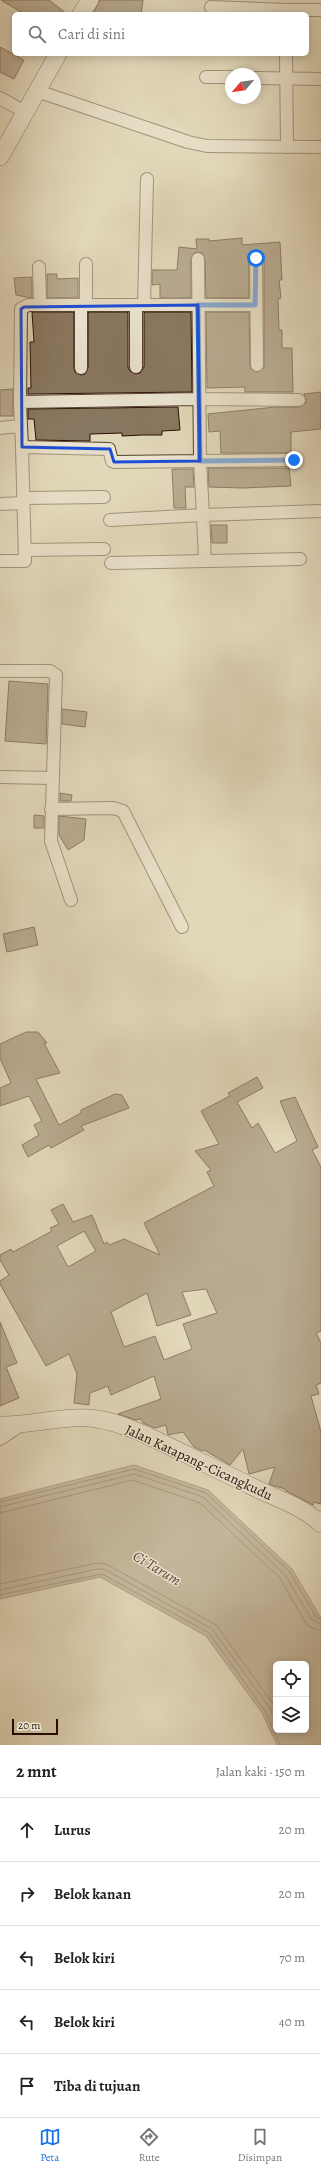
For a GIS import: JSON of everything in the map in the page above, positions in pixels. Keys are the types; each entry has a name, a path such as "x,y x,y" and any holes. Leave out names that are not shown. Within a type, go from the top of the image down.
{"street":[{"path":"83,12 90,0"},
{"path":"211,8 288,12 321,10"},
{"path":"0,157 57,56"},
{"path":"286,56 287,147"},
{"path":"206,77 225,77"},
{"path":"261,78 321,79"},
{"path":"37,91 188,142 207,146 321,148"},
{"path":"0,98 25,112"},
{"path":"136,367 146,179"},
{"path":"256,258 255,305 257,365"},
{"path":"198,260 198,399 205,561"},
{"path":"81,368 86,264"},
{"path":"40,267 40,305"},
{"path":"0,561 25,561 22,447 20,426 21,309 28,305 255,305"},
{"path":"20,402 198,399 299,400"},
{"path":"0,428 20,426"},
{"path":"22,447 109,449 112,461 114,462 294,460"},
{"path":"0,504 23,501 104,497"},
{"path":"110,520 321,511"},
{"path":"25,550 104,549"},
{"path":"111,563 300,559"},
{"path":"0,671 50,671 56,675 57,680 50,809 51,841 71,900"},
{"path":"0,777 52,778"},
{"path":"50,809 113,808 123,811 182,927"},
{"name":"Jalan Katapang-Cicangkudu","path":"0,1425 21,1425 76,1417 98,1419 116,1424 143,1433 284,1502 315,1518 321,1524"},
{"path":"0,1439 21,1425"}],"highlighted area":[{"path":"198,305 200,461 114,462 110,449 22,447 21,309 24,307"}],"water":[{"name":"Ci Tarum","path":"134,1465 208,1490 292,1569 321,1618 321,1745 277,1745 262,1713 206,1636 100,1577 0,1599 0,1499"}],"building":[{"path":"1,0 49,0 64,12 21,12"},
{"path":"100,0 143,0 141,12 94,12"},
{"path":"0,47 12,54 12,56 17,56 24,60 14,79 0,72"},
{"path":"242,238 242,245 280,242 282,280 279,280 281,298 278,299 279,330 282,330 282,348 292,348 293,392 245,392 245,387 207,388 206,312 249,312 251,369 257,372 264,368 264,258 260,252 253,251 249,258 249,298 206,298 205,259 202,253 198,252 194,253 191,259 191,298 160,298 160,284 152,285 152,270 177,270 179,247 197,249 196,239 209,239 209,241"},
{"path":"47,274 57,274 57,279 78,278 78,298 47,298"},
{"path":"32,277 32,298 16,295 14,278"},
{"path":"32,312 74,312 74,368 75,372 81,375 85,374 88,368 88,312 128,312 128,367 130,371 136,374 140,373 144,367 144,312 191,312 192,392 28,394 28,388 31,388 30,342 34,342"},
{"path":"13,389 13,416 0,416 0,390"},
{"path":"321,392 321,429 291,432 291,453 221,453 220,431 209,432 208,414 275,407 299,407 306,403 304,394"},
{"path":"178,407 180,430 162,431 162,435 122,436 122,433 90,434 90,441 36,440 34,419 28,419 28,409"},
{"path":"208,468 289,468 291,486 243,488 209,487"},
{"path":"172,469 193,469 194,487 185,487 186,508 174,508"},
{"path":"211,525 227,525 227,543 212,543"},
{"path":"9,681 48,684 46,744 5,741"},
{"path":"62,709 87,712 85,727 62,724"},
{"path":"60,793 72,795 71,801 60,801"},
{"path":"34,815 44,816 44,828 34,828"},
{"path":"59,816 86,819 84,840 68,850 59,835"},
{"path":"34,927 38,945 7,952 3,934"},
{"path":"26,1032 38,1032 47,1043 44,1043 60,1073 36,1079 59,1125 81,1113 81,1110 115,1094 122,1095 129,1108 81,1126 84,1130 51,1148 49,1145 28,1157 22,1145 39,1135 34,1125 42,1121 29,1096 0,1106 0,1088 11,1083 0,1058 0,1044"},
{"path":"257,1077 263,1088 237,1102 252,1128 258,1123 275,1153 297,1141 280,1101 295,1097 318,1147 312,1150 321,1167 321,1331 316,1333 321,1343 321,1383 316,1385 319,1394 311,1396 321,1432 321,1504 314,1502 313,1505 285,1489 269,1484 275,1467 249,1474 243,1449 230,1465 204,1450 202,1451 194,1447 183,1432 168,1435 166,1425 155,1428 143,1423 141,1419 136,1420 118,1414 161,1399 154,1376 111,1395 108,1386 90,1393 89,1405 74,1403 77,1374 69,1354 46,1366 0,1284 0,1281 9,1275 0,1260 0,1255 11,1249 13,1252 52,1231 50,1228 59,1224 51,1210 63,1204 73,1222 92,1215 104,1244 107,1242 109,1245 124,1239 160,1255 144,1223 214,1186 207,1172 211,1170 195,1151 219,1144 201,1111 230,1096 228,1093","holes":["84,1231 96,1251 68,1267 57,1246","206,1289 217,1313 183,1324 192,1349 164,1360 155,1336 124,1347 111,1312 147,1293 157,1326 191,1315 182,1292"]},
{"path":"0,1322 17,1363 6,1367 19,1398 0,1406"}],"route":[{"path":"256,258 255,305 198,305 198,399 200,461 294,460"}]}
